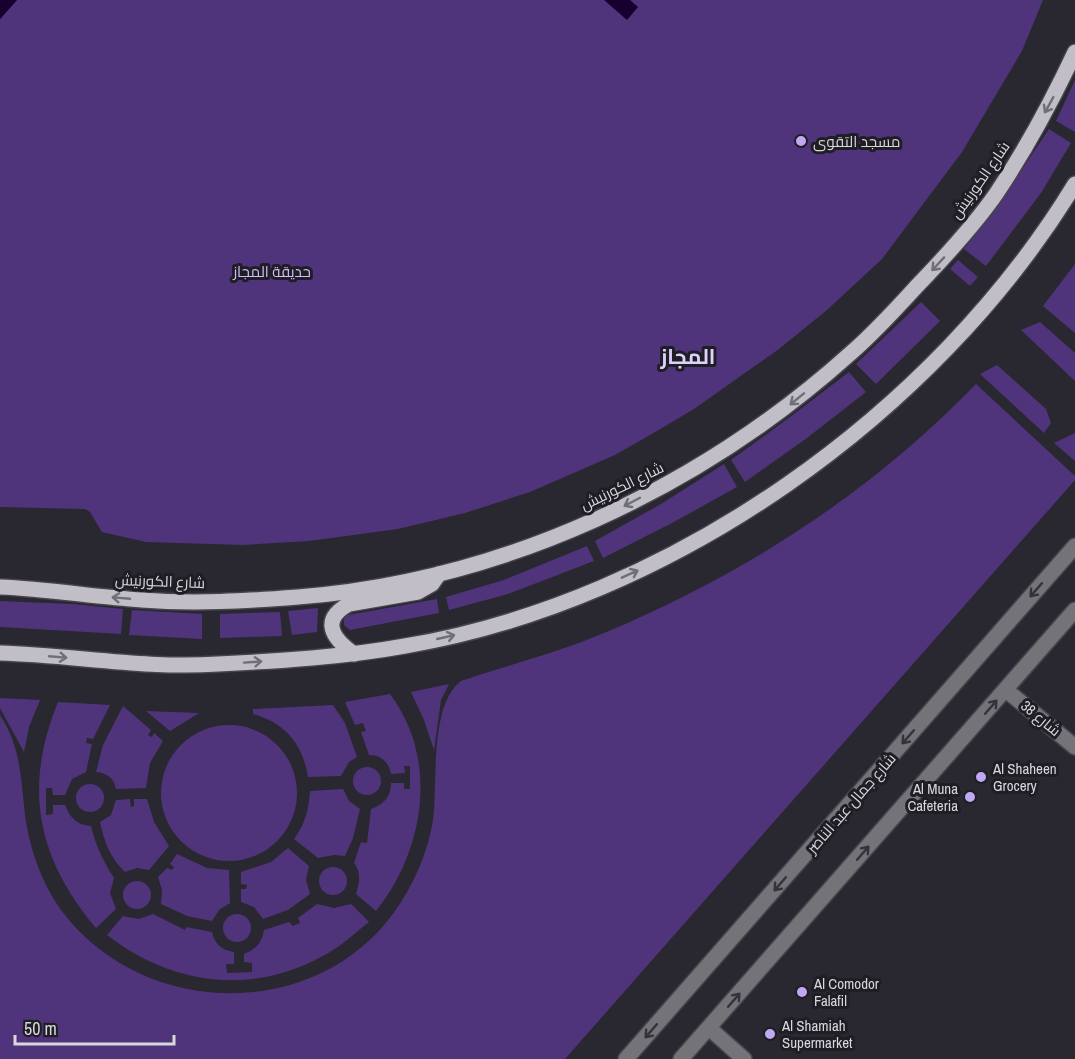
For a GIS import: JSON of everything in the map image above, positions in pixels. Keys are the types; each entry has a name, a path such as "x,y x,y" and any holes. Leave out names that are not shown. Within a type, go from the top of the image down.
{"main road":[{"name":"شارع الكورنيش","path":"0,587 142,600 214,601 300,597 347,592 439,574 531,546 624,507 711,459 788,406 821,380 876,330 956,244 995,195 1026,145 1075,52"},
{"path":"0,653 178,665 354,654 455,635 553,606 651,564 698,540 753,507 826,457 897,398 925,372 1001,286 1038,239 1075,184"},
{"path":"354,654 337,640 332,631 332,621 341,608 349,604 418,592 432,584 439,574"}],"street":[{"name":"شارع جمال عبد الناصر","path":"626,1059 1075,546"},
{"path":"681,1059 1075,610"},
{"name":"شارع 38","path":"1006,690 1075,747"},
{"path":"709,1028 744,1059"}],"green space":[{"name":"حديقة المجاز","path":"17,0 1043,0 1022,51 962,152 882,259 827,310 779,349 694,409 615,455 530,492 465,513 398,529 309,541 242,545 146,542 102,532 90,512 85,509 0,507 0,19"},
{"path":"1075,80 1075,132 1056,121"},
{"path":"1049,129 1071,143 1041,193 986,266 964,249 994,211"},
{"path":"958,260 978,277 970,286 950,269"},
{"path":"1075,264 1075,333 1043,306"},
{"path":"921,302 940,321 876,384 856,364"},
{"path":"1040,322 1075,353 1075,381 1021,330"},
{"path":"997,365 1046,409 1051,423 1044,433 980,374"},
{"path":"849,372 866,392 745,482 731,460"},
{"path":"976,384 1075,476 1075,480 565,1059 0,1059 0,715 16,751 27,828 34,855 50,893 65,915 100,949 140,974 185,988 231,993 278,988 322,973 362,947 402,901 428,844 433,820 439,726 451,692 461,681 604,633 707,585 803,528 848,496 893,461"},
{"path":"1075,433 1075,461 1054,443"},
{"path":"724,464 737,487 603,558 595,541 661,504"},
{"path":"587,546 594,561 508,594 449,610 446,597 504,580"},
{"path":"437,599 439,613 350,630 344,625 344,619 348,615"},
{"path":"0,601 123,609 121,634 0,627"},
{"path":"318,608 317,632 292,635 288,611"},
{"path":"132,610 202,614 202,639 129,635"},
{"path":"280,612 282,636 220,638 220,614"},
{"path":"449,684 441,700 434,750 411,692"},
{"path":"390,694 405,719 415,747 420,775 420,804 415,833 406,860 393,887 376,911 356,894 359,875 354,863 361,842 367,843 371,809 386,799 391,783 404,783 404,789 410,789 410,766 404,766 405,773 391,774 384,760 369,755 361,732 366,731 363,723 355,725 345,702"},
{"path":"0,698 40,700 29,727 24,752 0,708"},
{"path":"58,702 110,705 93,739 87,738 86,743 92,744 86,772 72,779 65,795 53,795 52,788 46,788 46,815 53,814 53,805 65,805 75,820 91,826 100,853 114,878 110,893 116,909 96,928 76,902 60,875 49,848 42,821 39,793 41,764 47,734"},
{"path":"333,705 345,723 357,757 349,762 341,776 308,777 302,755 291,737 275,723 253,714 253,709"},
{"path":"123,706 151,730 148,735 152,737 154,733 163,741 150,763 146,788 116,789 109,777 96,772 103,745"},
{"path":"146,711 199,713 170,731"},
{"path":"229,725 255,730 267,736 277,745 286,755 292,767 297,793 292,819 286,831 277,841 267,850 255,856 229,861 203,856 191,850 181,841 172,831 166,819 161,793 166,767 172,755 181,745 191,736 203,730"},
{"path":"367,767 377,771 381,781 377,791 367,795 357,791 353,781 357,771"},
{"path":"90,784 100,788 104,798 100,808 90,812 80,808 76,798 80,788"},
{"path":"343,789 349,801 360,809 353,838 345,856 334,855 318,858 294,839 306,816 310,791"},
{"path":"130,799 131,807 134,806 134,799 147,799 154,822 169,846 149,870 137,868 125,872 112,855 100,822 111,815 116,800"},
{"path":"288,848 309,866 306,880 310,894 288,910 263,919 254,907 241,902 241,889 246,889 247,885 241,884 241,872 271,862"},
{"path":"177,854 207,868 229,870 230,903 219,910 212,921 187,916 161,904 162,890 158,877 167,868 172,870 174,867 170,864"},
{"path":"333,867 343,871 347,881 343,891 333,895 323,891 319,881 323,871"},
{"path":"137,881 147,885 151,895 147,905 137,909 127,905 123,895 127,885"},
{"path":"317,904 334,908 351,904 369,922 321,957 294,969 266,977 238,980 211,979 183,974 157,965 131,952 107,935 123,916 139,919 153,914 185,930 186,927 212,932 219,946 234,952 234,964 226,964 227,973 252,972 252,963 244,962 244,954 258,945 264,930 289,922 293,926 300,923 298,918"},
{"path":"237,914 247,918 251,928 247,938 237,942 227,938 223,928 227,918"}],"shaded area":[{"path":"0,0 17,0 0,19"},
{"path":"604,0 630,0 638,7 627,20"}],"place":[{"name":"مسجد التقوى","path":"801,141"},
{"name":"Al Shaheen Grocery","path":"981,777"},
{"name":"Al Muna Cafeteria","path":"970,797"},
{"name":"Al Comodor Falafil","path":"802,992"},
{"name":"Al Shamiah Supermarket","path":"770,1034"}],"district":[{"name":"المجاز","path":"688,356"}]}
